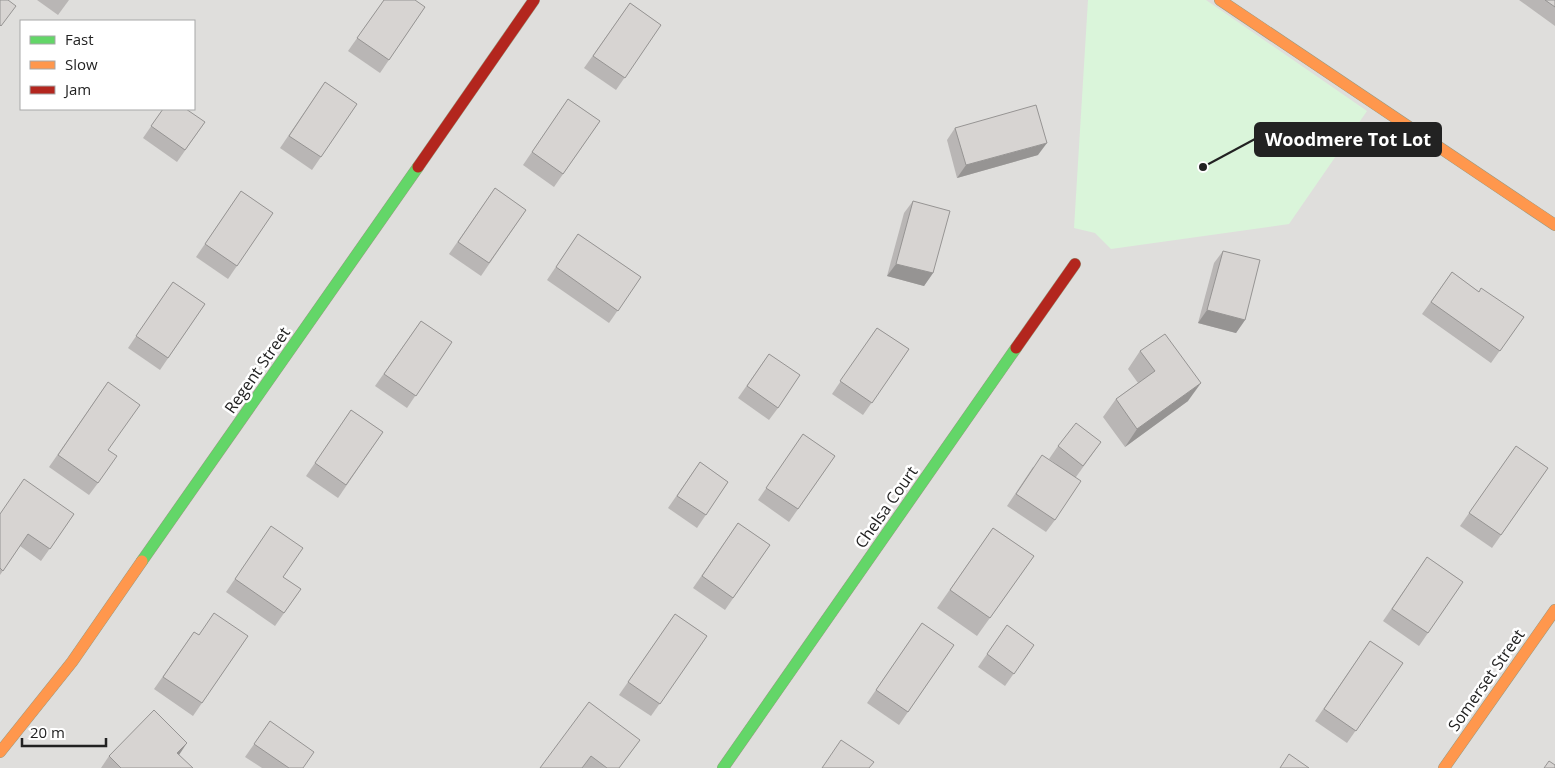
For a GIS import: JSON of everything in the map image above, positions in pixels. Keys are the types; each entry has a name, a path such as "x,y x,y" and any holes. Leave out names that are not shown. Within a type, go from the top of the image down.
{"street":[{"name":"Regent Street","path":"0,752 72,662 534,0"},
{"path":"1220,0 1555,225"},
{"name":"Chelsa Court","path":"723,768 1075,264"},
{"name":"Somerset Street","path":"1444,768 1555,610"}],"shaded area":[{"path":"0,0 1555,0 1555,768 0,768"}],"green space":[{"path":"1088,0 1206,0 1367,111 1289,224 1111,249 1095,233 1074,228"}],"building":[{"path":"0,0 8,0 16,6 1,26 0,25"},
{"path":"384,0 415,0 425,7 389,60 357,38"},
{"path":"1545,0 1555,0 1555,7"},
{"path":"630,3 661,25 625,78 593,56"},
{"path":"325,82 357,104 321,157 289,136"},
{"path":"568,99 600,121 563,174 532,152"},
{"path":"1036,105 1047,143 966,165 955,128"},
{"path":"162,110 187,110 205,122 185,150 151,126"},
{"path":"495,188 526,210 489,263 458,242"},
{"path":"241,191 273,213 237,266 205,244"},
{"path":"913,201 950,211 933,273 896,264"},
{"path":"578,234 641,277 618,311 556,267"},
{"path":"1223,251 1260,260 1245,320 1207,310"},
{"path":"1452,272 1479,292 1481,288 1524,317 1500,351 1431,302"},
{"path":"173,282 205,304 168,358 136,336"},
{"path":"421,321 452,342 416,396 384,374"},
{"path":"877,328 909,349 872,403 840,381"},
{"path":"1165,334 1201,383 1137,429 1116,399 1155,371 1140,351"},
{"path":"769,354 800,375 778,408 747,386"},
{"path":"108,382 140,405 108,450 117,456 98,483 58,455"},
{"path":"351,410 383,432 346,485 315,463"},
{"path":"1076,423 1101,442 1083,466 1058,446"},
{"path":"803,434 835,456 798,509 766,488"},
{"path":"1516,446 1548,468 1501,535 1469,513"},
{"path":"1042,455 1081,481 1055,520 1016,494"},
{"path":"700,462 728,482 706,515 677,496"},
{"path":"24,479 74,514 50,549 28,534 3,571 0,568 0,514"},
{"path":"738,523 770,545 733,598 702,576"},
{"path":"271,526 303,548 283,577 301,589 284,613 235,579"},
{"path":"993,528 1034,556 990,618 950,590"},
{"path":"1427,557 1463,582 1428,633 1392,609"},
{"path":"214,613 248,636 202,703 163,677 194,632 199,635"},
{"path":"675,614 707,636 660,704 628,682"},
{"path":"922,623 954,645 908,712 876,690"},
{"path":"1007,625 1034,645 1014,674 987,654"},
{"path":"1370,641 1403,663 1356,731 1324,709"},
{"path":"589,702 640,740 619,768 607,768 591,756 582,768 540,768"},
{"path":"154,710 187,743 177,753 193,768 121,768 109,756"},
{"path":"270,721 314,752 303,768 289,768 254,744"},
{"path":"841,740 874,762 869,768 822,768"},
{"path":"1289,754 1309,768 1280,768"},
{"path":"1549,761 1555,765 1555,768 1544,768"}],"traffic: fast":[{"path":"142,561 418,167"},
{"path":"723,768 1016,348"}],"traffic: slow":[{"path":"1220,0 1555,225"},
{"path":"0,752 72,662 142,561"},
{"path":"1444,768 1555,610"}],"traffic: jam":[{"path":"418,167 534,0"},
{"path":"1016,348 1075,264"}],"place":[{"name":"Woodmere Tot Lot","path":"1203,167"}]}
